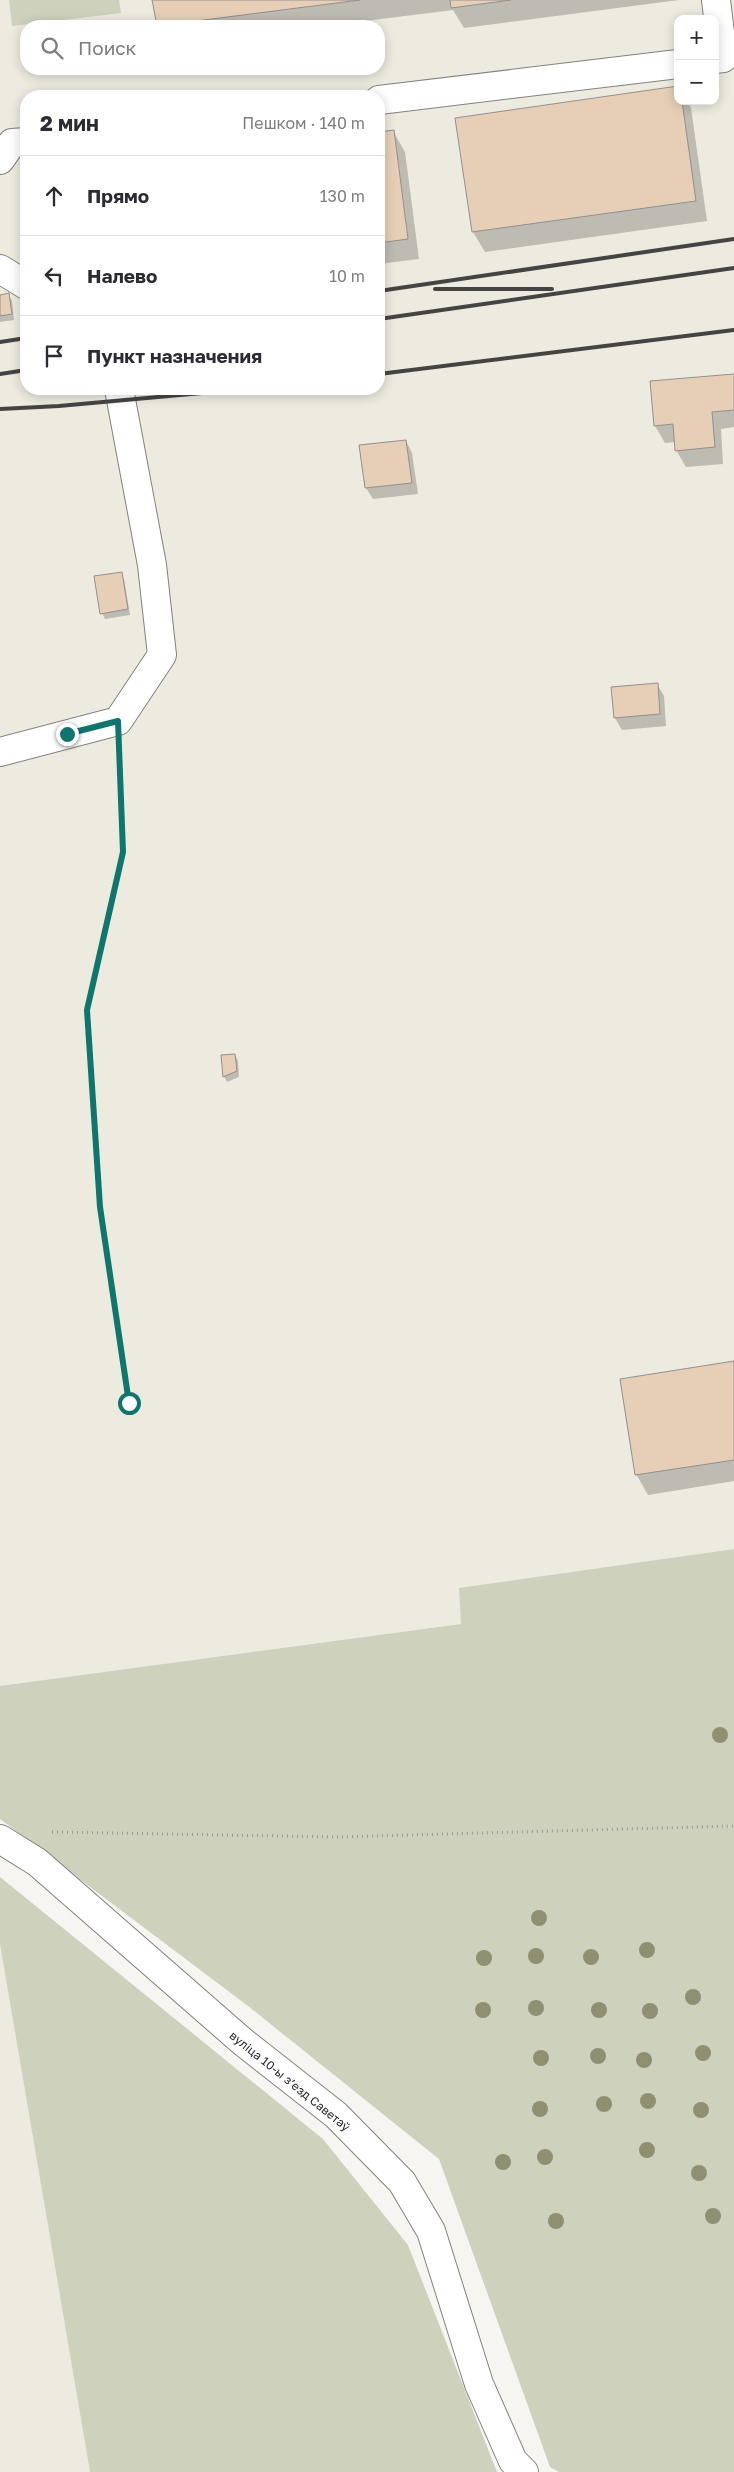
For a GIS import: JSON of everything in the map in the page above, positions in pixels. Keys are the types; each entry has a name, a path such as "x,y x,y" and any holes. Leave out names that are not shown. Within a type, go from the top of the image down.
{"street":[{"path":"716,0 724,58"},
{"path":"385,99 674,64"},
{"path":"0,160 12,143 20,142"},
{"path":"0,269 20,281"},
{"path":"0,752 118,721 162,654 152,565 120,395"},
{"name":"вуліца 10-ы зʼезд Саветаў","path":"0,1840 36,1862 243,2042 336,2115 402,2182 431,2231 479,2384 513,2461 524,2472"}],"path":[{"path":"118,721 123,852 87,1010 100,1207 129,1403"},
{"path":"50,1832 338,1837 734,1826"}],"shaded area":[{"path":"0,0 734,0 734,1549 460,1588 461,1624 0,1686"},
{"path":"0,1944 90,2472 0,2472"}],"green space":[{"path":"9,0 119,0 121,13 62,20 20,20 20,25 12,26"},
{"path":"734,1549 734,2472 559,2472 550,2467 439,2159 248,2006 0,1819 0,1686 461,1624 459,1588"},
{"path":"0,1877 323,2139 408,2245 497,2472 90,2472 0,1944"}],"building":[{"path":"152,0 360,0 204,20 156,20"},
{"path":"450,0 511,0 451,8"},
{"path":"674,87 674,105 683,105 696,201 472,232 455,118"},
{"path":"394,130 408,239 385,242 385,131"},
{"path":"9,293 12,314 0,316 0,295"},
{"path":"734,374 734,410 712,412 715,447 675,451 673,424 654,426 650,381"},
{"path":"406,440 412,483 365,488 359,445"},
{"path":"122,572 128,609 100,614 94,576"},
{"path":"658,683 660,714 614,718 611,687"},
{"path":"235,1054 237,1071 223,1077 221,1055"},
{"path":"734,1361 734,1460 635,1475 620,1379"}],"railway":[{"path":"385,290 734,239"},
{"path":"385,318 734,268"},
{"path":"435,289 552,289"},
{"path":"385,373 734,330"},
{"path":"0,342 20,339"},
{"path":"0,374 20,371"},
{"path":"0,409 59,406 180,395"}],"route":[{"path":"67,734 118,721 123,852 87,1010 100,1207 129,1403"}]}
